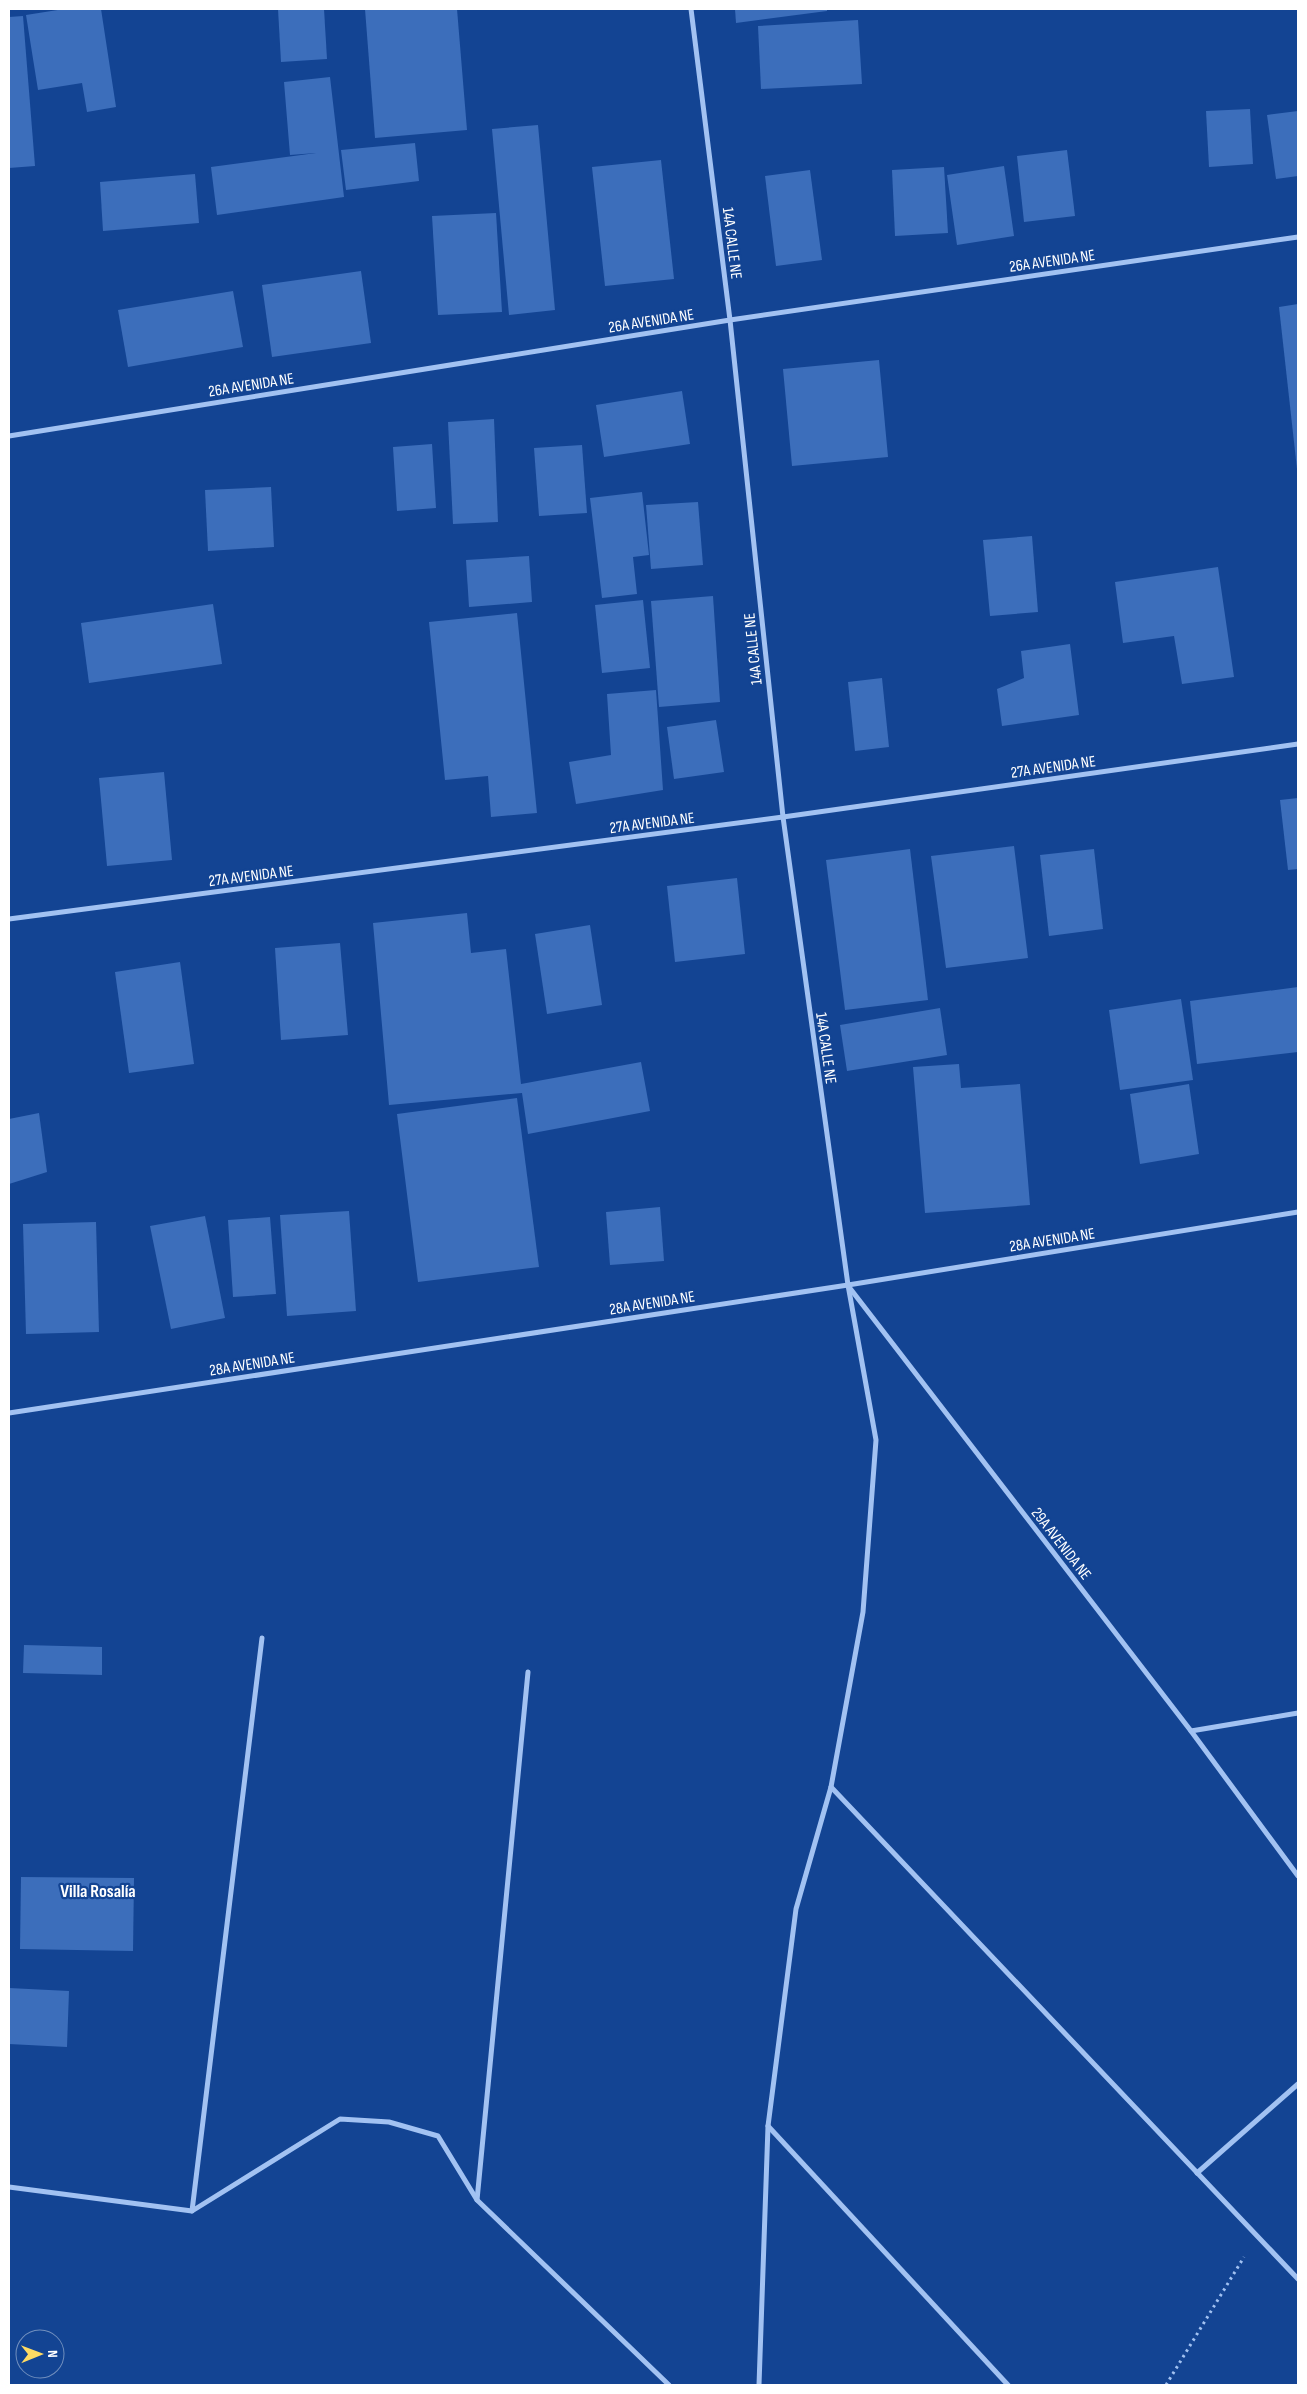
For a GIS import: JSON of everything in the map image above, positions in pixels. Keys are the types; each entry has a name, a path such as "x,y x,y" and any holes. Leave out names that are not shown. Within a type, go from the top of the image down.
{"street":[{"name":"14A CALLE NE","path":"691,9 730,320 783,817 848,1285 876,1440 863,1612 831,1787 796,1910 768,2126 759,2385"},
{"name":"26A AVENIDA NE","path":"9,436 730,320 1298,237"},
{"name":"27A AVENIDA NE","path":"9,919 783,817 1298,744"},
{"name":"28A AVENIDA NE","path":"9,1413 848,1285 1298,1212"},
{"name":"29A AVENIDA NE","path":"848,1285 1191,1731 1298,1876"},
{"path":"192,2211 262,1638"},
{"path":"477,2200 528,1672"},
{"path":"1191,1731 1298,1713"},
{"path":"831,1787 1298,2279"},
{"path":"1197,2173 1298,2084"},
{"path":"9,2187 192,2211 340,2119 389,2122 438,2136 477,2200 669,2385"},
{"path":"768,2126 1008,2385"}],"path":[{"path":"1166,2385 1257,2235"}],"building":[{"path":"64,9 101,9 116,107 87,112 82,83 38,90 26,15"},
{"path":"278,9 324,9 327,59 281,62"},
{"path":"365,9 457,9 467,130 375,138"},
{"path":"735,9 827,9 827,11 736,23"},
{"path":"23,16 35,166 9,168 9,17"},
{"path":"858,20 862,84 761,89 758,26"},
{"path":"330,77 344,197 217,215 211,167 316,153 290,155 284,82"},
{"path":"1250,109 1253,164 1209,167 1206,111"},
{"path":"1298,111 1298,176 1276,179 1267,115"},
{"path":"538,125 555,310 509,315 492,129"},
{"path":"415,143 419,181 346,190 341,150"},
{"path":"1067,150 1075,216 1024,222 1017,156"},
{"path":"661,160 674,279 605,286 592,167"},
{"path":"1004,166 1014,236 957,245 947,175"},
{"path":"944,167 948,233 895,236 892,170"},
{"path":"810,170 822,260 776,266 765,176"},
{"path":"195,174 199,223 103,231 100,182"},
{"path":"496,213 502,312 438,315 432,216"},
{"path":"361,271 371,343 272,357 262,285"},
{"path":"233,291 243,347 128,367 118,310"},
{"path":"1298,304 1298,469 1297,469 1279,307"},
{"path":"879,360 888,457 792,466 783,369"},
{"path":"682,391 690,444 604,457 596,405"},
{"path":"494,419 498,522 453,524 448,422"},
{"path":"432,444 436,508 397,511 393,447"},
{"path":"582,445 587,513 539,516 534,448"},
{"path":"271,487 274,547 208,551 205,490"},
{"path":"642,492 649,555 633,557 637,594 602,598 590,498"},
{"path":"698,502 703,565 651,569 646,505"},
{"path":"1032,536 1038,612 990,616 983,540"},
{"path":"529,556 532,602 469,607 466,560"},
{"path":"1218,567 1234,677 1182,684 1174,636 1123,643 1115,582"},
{"path":"713,596 720,702 659,707 651,601"},
{"path":"643,600 650,668 602,673 595,605"},
{"path":"213,604 222,664 89,683 81,623"},
{"path":"517,613 537,813 491,817 488,776 445,780 429,622"},
{"path":"1070,644 1079,715 1002,726 997,689 1024,678 1021,651"},
{"path":"882,678 889,747 855,751 848,682"},
{"path":"656,690 663,790 576,804 569,762 611,755 607,694"},
{"path":"716,720 724,772 674,779 667,727"},
{"path":"164,772 172,860 107,866 99,778"},
{"path":"1298,798 1298,869 1288,870 1280,800"},
{"path":"1014,846 1028,958 946,968 931,856"},
{"path":"910,849 928,1000 845,1010 826,860"},
{"path":"1094,849 1103,929 1049,936 1040,855"},
{"path":"737,878 745,954 675,962 667,886"},
{"path":"467,913 471,953 506,949 521,1084 641,1062 650,1111 528,1134 522,1093 389,1105 373,923"},
{"path":"590,925 602,1005 547,1014 535,934"},
{"path":"340,943 348,1035 281,1040 275,948"},
{"path":"180,962 194,1064 129,1073 115,972"},
{"path":"1298,987 1298,1052 1197,1064 1190,1001"},
{"path":"1181,999 1193,1080 1120,1090 1109,1010"},
{"path":"940,1008 947,1055 847,1071 840,1025"},
{"path":"959,1064 961,1088 1020,1084 1030,1205 925,1213 913,1067"},
{"path":"1189,1084 1199,1154 1140,1164 1130,1094"},
{"path":"517,1098 539,1267 418,1282 397,1114"},
{"path":"39,1113 47,1172 9,1184 9,1119"},
{"path":"660,1207 664,1261 610,1265 606,1212"},
{"path":"349,1211 356,1311 287,1316 280,1215"},
{"path":"205,1216 225,1318 171,1329 150,1226"},
{"path":"270,1217 276,1294 233,1297 228,1220"},
{"path":"96,1222 99,1332 26,1334 23,1224"},
{"path":"24,1645 102,1647 102,1675 23,1673"},
{"path":"21,1877 134,1878 133,1951 20,1949"},
{"path":"9,1988 69,1991 67,2047 9,2044"}],"district":[{"name":"Villa Rosalía","path":"98,1891"}]}
